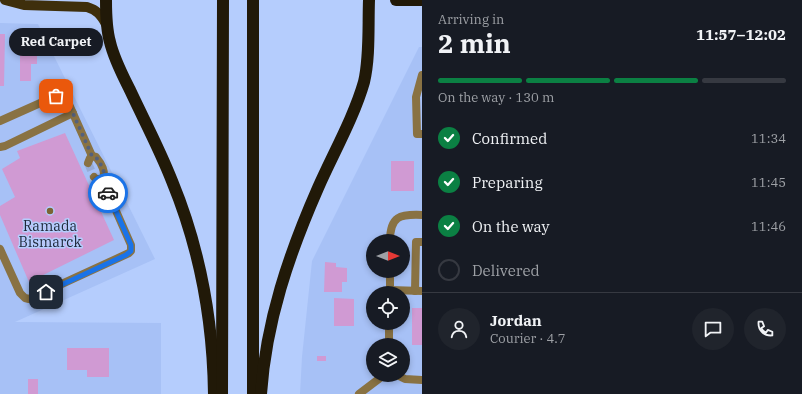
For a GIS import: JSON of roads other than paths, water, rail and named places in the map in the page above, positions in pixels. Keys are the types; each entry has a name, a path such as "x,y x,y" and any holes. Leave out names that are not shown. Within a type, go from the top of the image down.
{"highway":[{"path":"106,0 106,24 110,44 118,65 162,156 191,233 202,277 209,320 213,359 214,394"},
{"path":"222,394 223,0"},
{"path":"253,0 253,394"},
{"path":"260,394 269,332 288,262 310,207 353,112 363,85 367,58 369,0"},
{"path":"396,0 422,0"}],"main road":[{"path":"6,0 24,4 87,7 99,12 106,24"}],"street":[{"path":"422,75 416,97 417,134 422,134"},
{"path":"0,121 59,96 62,96 67,100 90,160 98,159 104,172 104,177 98,178 131,245 131,251 29,299 25,298 20,293 0,249"},
{"path":"0,147 73,114"},
{"path":"391,234 392,224 398,218 407,214 422,215"},
{"path":"419,291 416,242 422,242"},
{"path":"410,379 422,380"},
{"path":"359,394 375,382"}],"tunnel":[{"path":"88,163 94,177"}],"place":[{"name":"Red Carpet","path":"56,96"},
{"name":"Ramada Bismarck","path":"50,211"}]}
